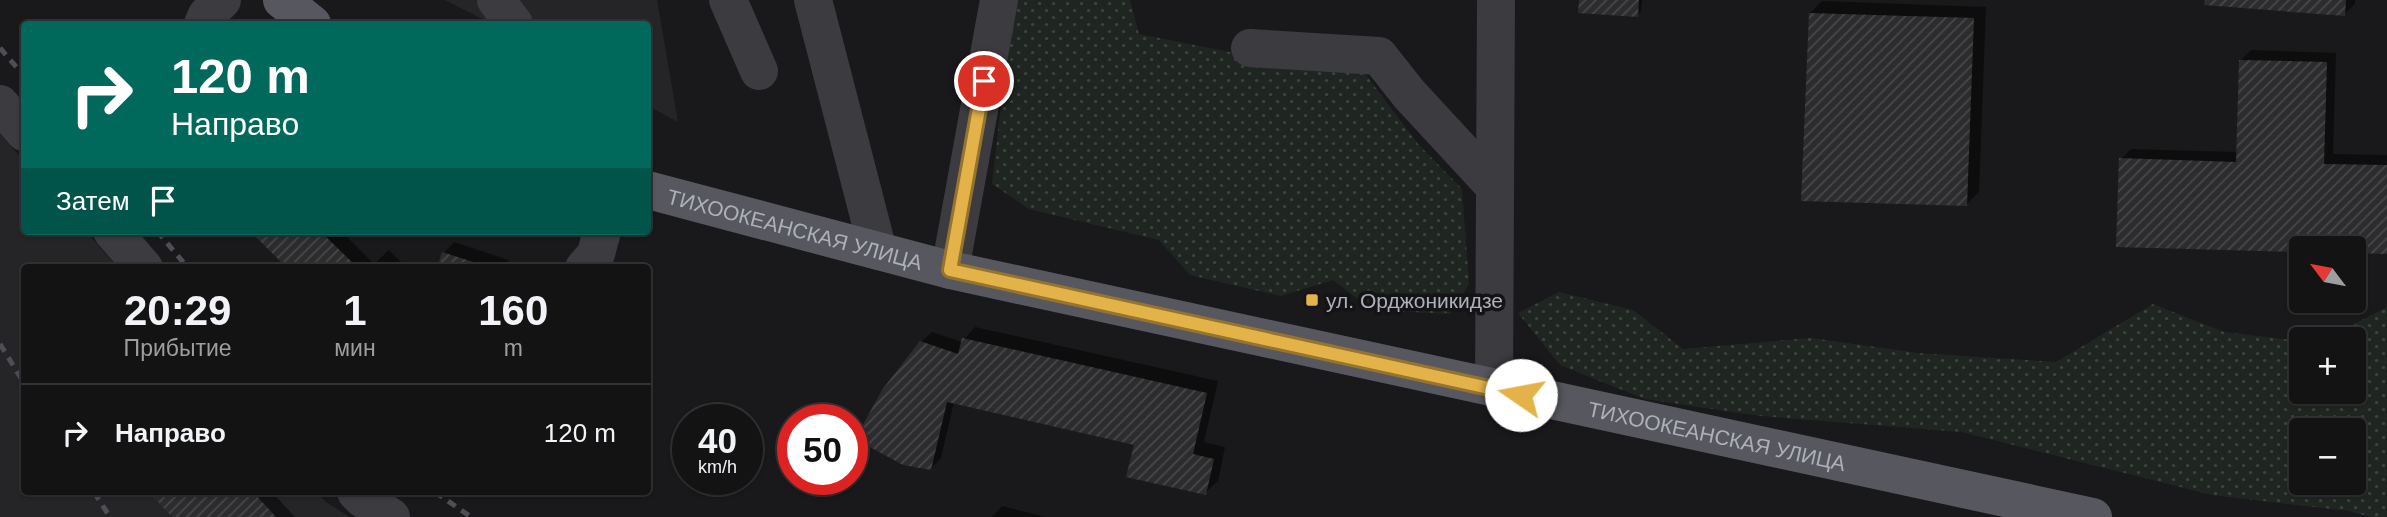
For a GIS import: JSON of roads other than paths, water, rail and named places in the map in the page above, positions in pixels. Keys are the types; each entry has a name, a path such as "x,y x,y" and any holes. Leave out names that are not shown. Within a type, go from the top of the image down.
{"main road":[{"path":"282,0 308,21"},
{"name":"ТИХООКЕАНСКАЯ УЛИЦА","path":"651,191 950,270 2094,517"}],"street":[{"path":"204,21 222,0"},
{"path":"496,0 512,21"},
{"path":"728,0 759,71"},
{"path":"813,0 878,251"},
{"path":"950,270 999,0"},
{"path":"1494,389 1496,0"},
{"path":"1250,48 1379,56 1409,94 1495,187"},
{"path":"0,104 21,128"},
{"path":"115,235 141,264"},
{"path":"587,264 596,254 601,235"}],"railway":[{"path":"0,48 21,72"},
{"path":"160,235 185,264"},
{"path":"0,344 21,378"},
{"path":"96,495 110,517"},
{"path":"439,495 471,517"}],"place":[{"name":"ул. Орджоникидзе","path":"1312,300"}]}
